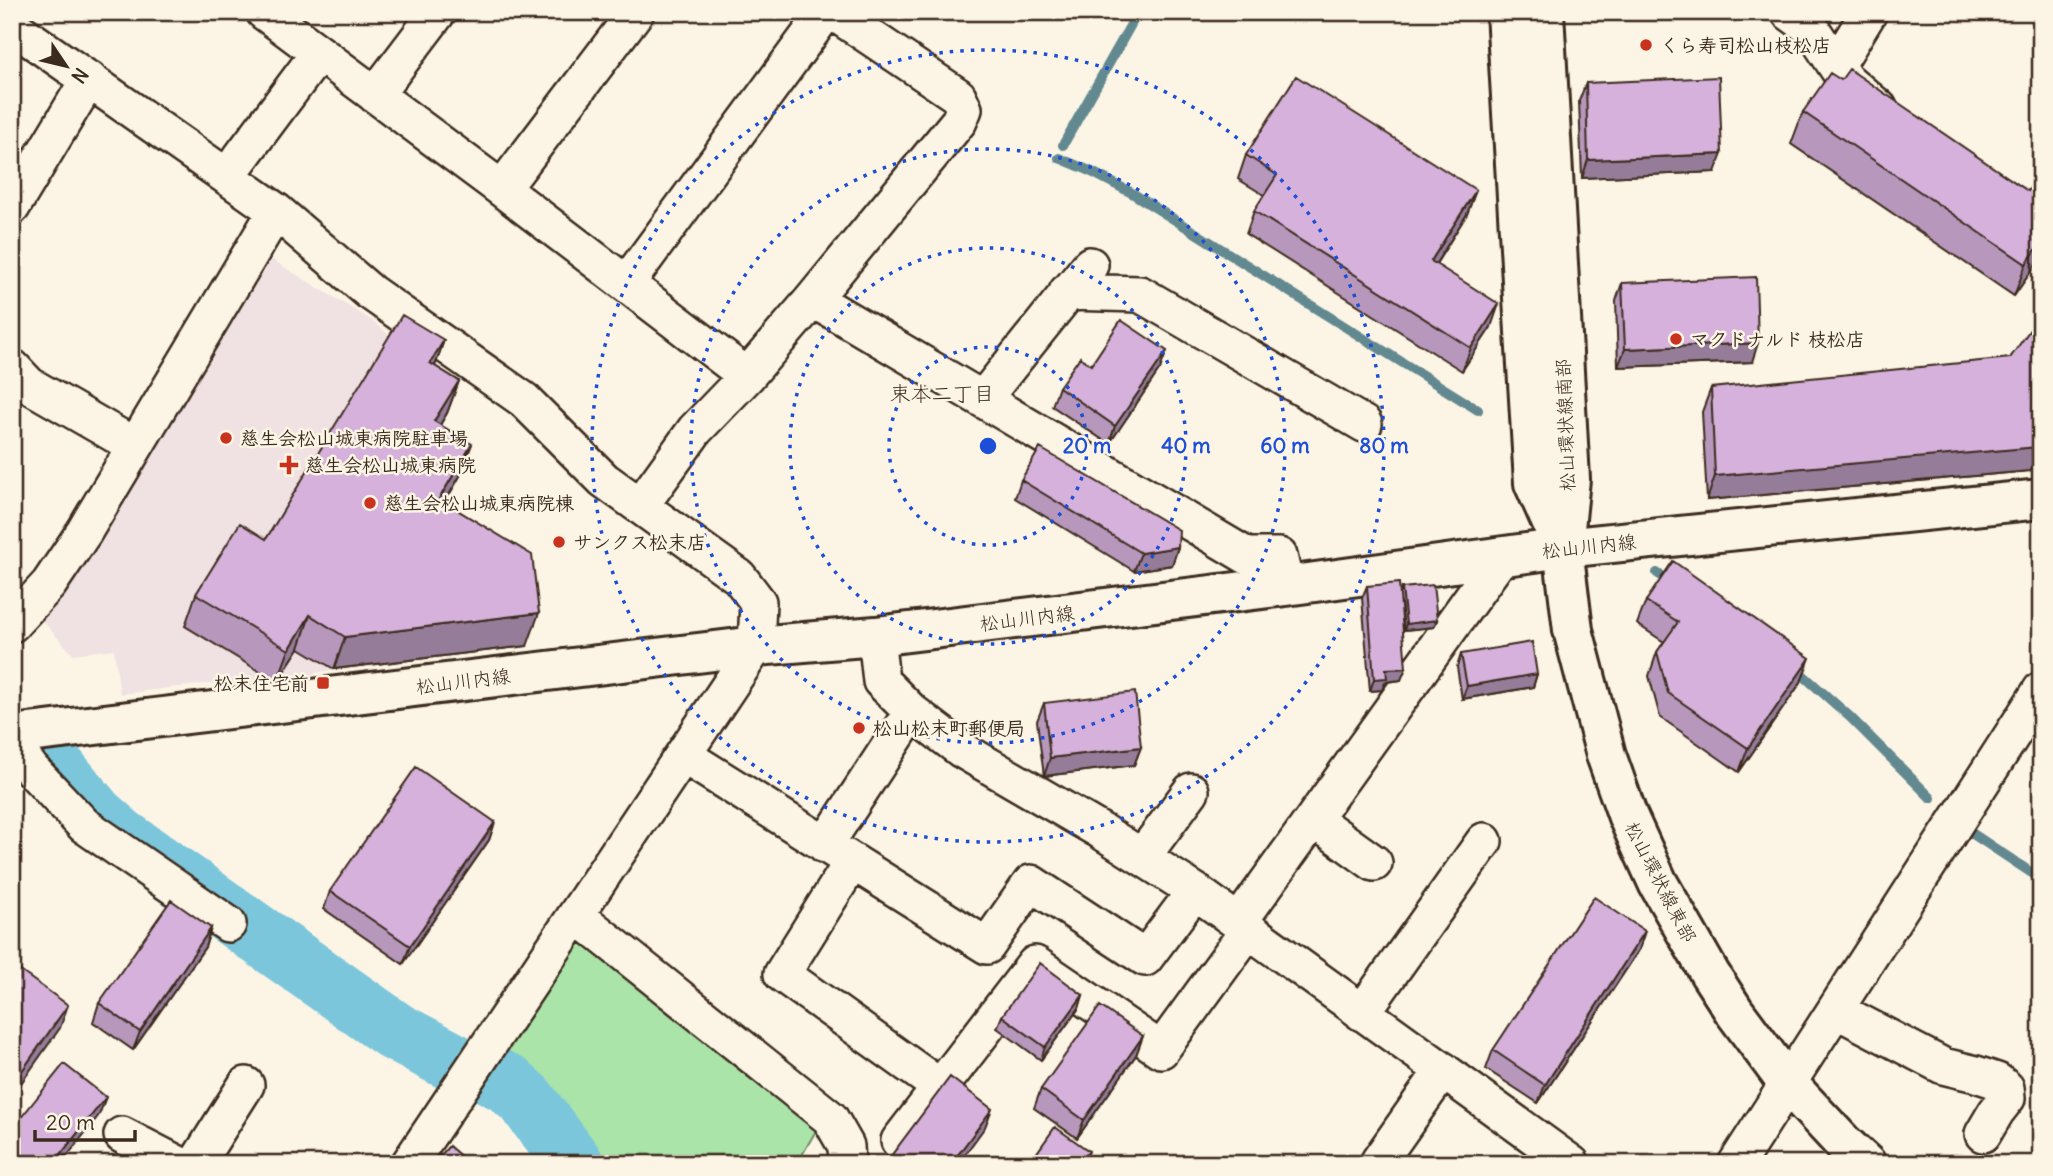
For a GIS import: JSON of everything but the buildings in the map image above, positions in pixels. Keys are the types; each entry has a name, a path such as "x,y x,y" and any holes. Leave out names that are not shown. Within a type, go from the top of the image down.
{"main road":[{"name":"松山環状線南部","path":"1506,12 1534,483 1563,548"},
{"name":"松山環状線南部","path":"1544,12 1570,479 1563,548"},
{"name":"松山川内線","path":"13,734 756,646 876,636 1286,586 1563,548 2041,499"},
{"name":"松山環状線東部","path":"1563,548 1573,630 1606,755 1628,817 1658,883 1734,1012 1788,1084 1866,1164"}],"street":[{"path":"264,12 502,188 747,376"},
{"path":"375,95 438,12"},
{"path":"502,188 636,12"},
{"path":"1789,12 1811,28 1844,78 1908,130"},
{"path":"1836,66 1870,12"},
{"path":"627,283 839,14 958,96 964,109 959,121 813,299 747,376 695,430 640,505"},
{"path":"12,26 276,211 370,292 524,400 604,480 739,577 758,602 756,646 409,1164"},
{"path":"226,176 318,54"},
{"path":"12,207 89,79"},
{"path":"12,624 49,584 83,531 276,211"},
{"path":"983,399 1090,265"},
{"path":"1067,292 1140,294 1364,424"},
{"path":"813,299 1247,556 1279,556 1286,586"},
{"path":"12,367 29,385 135,446"},
{"path":"899,1141 1035,964 1161,1050 1313,819 1501,556"},
{"path":"876,636 881,681 912,712 962,750 1195,891 1572,1164"},
{"path":"1736,1164 2041,690"},
{"path":"912,712 839,854 782,974 940,1087"},
{"path":"13,734 17,750 31,769 84,825 228,924"},
{"path":"683,755 987,946 1031,883 1144,958 1195,891"},
{"path":"1142,857 1191,791"},
{"path":"1313,819 1374,863"},
{"path":"1363,1013 1484,841"},
{"path":"576,915 830,1118 846,1146 847,1164"},
{"path":"1836,1010 1943,1066 1997,1081 2006,1088 2007,1098 1983,1135"},
{"path":"1379,1161 1443,1070"},
{"path":"196,1164 246,1085"},
{"path":"122,1135 178,1164"}],"shaded area":[{"name":"慈生会松山城東病院","path":"266,256 371,320 433,372 419,395 447,413 423,453 460,476 428,531 334,669 277,682 204,684 120,694 114,649 73,654 33,611"}],"green space":[{"path":"579,932 818,1127 797,1164 591,1164 501,1048"}],"waterway":[{"path":"1063,145 1138,12"},
{"path":"1059,158 1132,193 1478,410"},
{"path":"1657,573 1673,584"},
{"path":"1795,668 1850,717 1931,798"},
{"path":"47,757 95,815 120,837 396,1032 453,1062"},
{"path":"1973,834 2041,879"},
{"path":"487,1073 508,1084 526,1100 574,1164"}],"place":[{"name":"くら寿司松山枝松店","path":"1646,45"},
{"name":"マクドナルド 枝松店","path":"1676,339"},
{"name":"慈生会松山城東病院駐車場","path":"226,438"},
{"name":"慈生会松山城東病院","path":"289,465"},
{"name":"慈生会松山城東病院棟","path":"370,503"},
{"name":"サンクス松末店","path":"559,542"},
{"name":"松末住宅前","path":"323,683"},
{"name":"松山松末町郵便局","path":"859,728"}],"district":[{"name":"束本二丁目","path":"942,394"}]}
